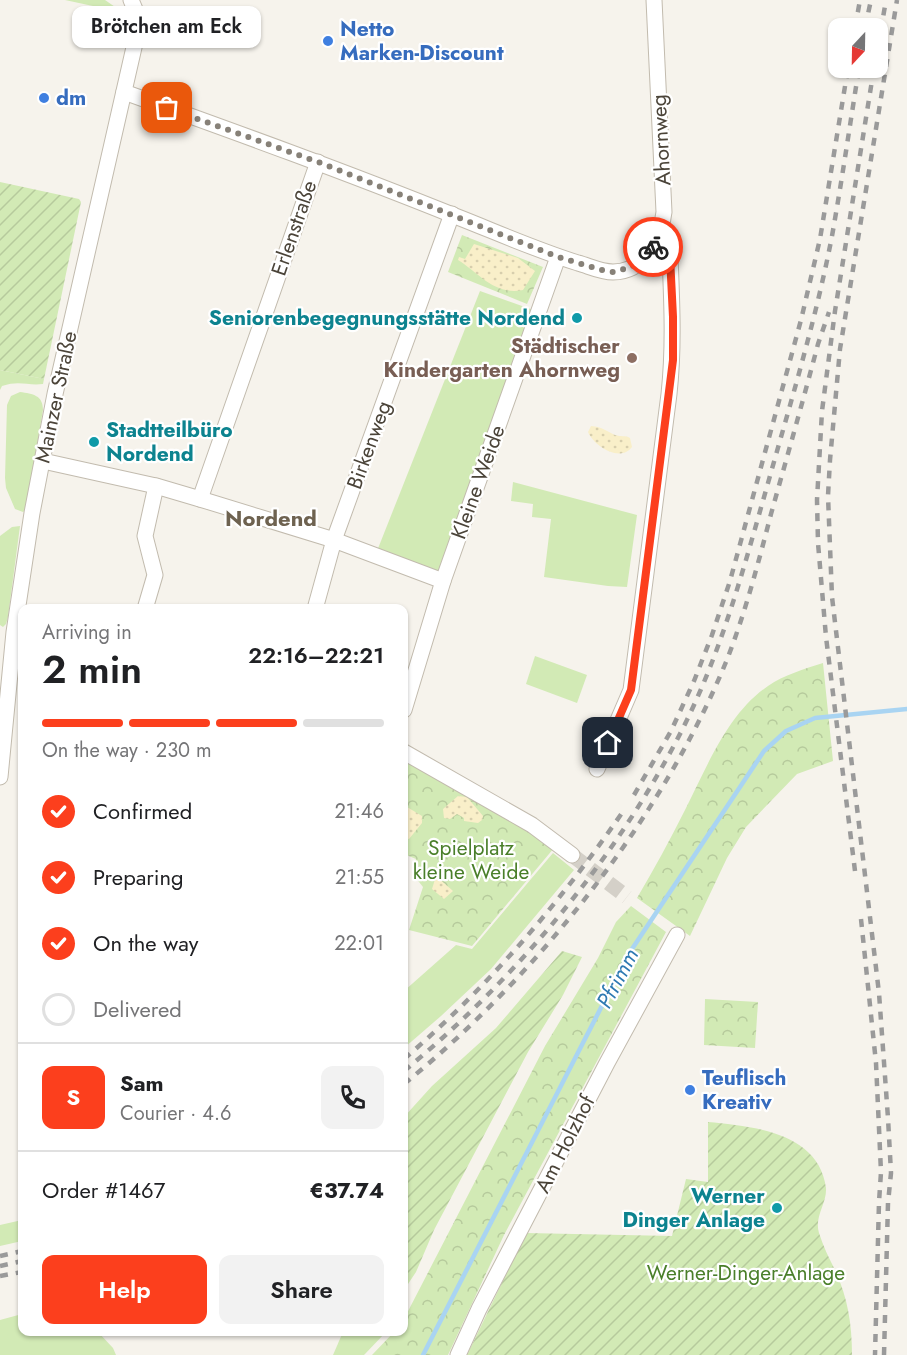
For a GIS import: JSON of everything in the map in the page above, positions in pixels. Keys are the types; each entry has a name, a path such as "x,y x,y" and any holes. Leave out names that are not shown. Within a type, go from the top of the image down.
{"street":[{"path":"131,0 140,21"},
{"name":"Mainzer Straße","path":"18,604 32,513 55,394 140,21 141,0"},
{"name":"Ahornweg","path":"654,0 664,192 663,222 658,238"},
{"path":"124,92 318,162 558,257 602,270 623,271 640,262 658,238 668,248 673,317 673,360 631,690 597,769"},
{"name":"Erlenstraße","path":"200,499 318,162"},
{"name":"Birkenweg","path":"316,604 334,540 452,214"},
{"name":"Kleine Weide","path":"408,697 443,581 558,257"},
{"path":"43,461 156,486 200,499 334,540 443,581"},
{"path":"146,604 155,575 145,536 156,486"},
{"name":"Mainzer Straße","path":"0,777 18,606"},
{"path":"408,754 532,825 572,855"},
{"name":"Am Holzhof","path":"458,1355 479,1309 607,1063 677,935"}],"green space":[{"path":"65,0 105,0 118,9 121,19 116,41 112,41 117,18 116,11"},
{"path":"0,182 79,199 81,202 44,379 0,370"},
{"path":"462,235 543,267 527,304 448,272"},
{"path":"480,291 539,312 441,577 377,551"},
{"path":"0,370 44,379 43,384 14,383 2,386 0,390"},
{"path":"20,392 39,398 43,405 26,510 23,512 15,509 6,488 5,478 7,405 11,396"},
{"path":"513,482 637,515 627,587 544,577 551,519 532,517 533,504 511,501"},
{"path":"20,526 8,617 3,627 0,625 0,536 12,527"},
{"path":"535,656 587,675 577,703 526,684"},
{"path":"823,663 833,761 797,774 746,827 727,858 690,936 637,898 674,832 719,742 741,711 774,682"},
{"name":"Spielplatz kleine Weide","path":"408,764 534,831 554,848 472,946 409,930 423,887 412,873 416,859 408,856"},
{"path":"553,853 574,870 491,969 408,1045 408,987 456,945 472,949"},
{"path":"631,906 666,932 504,1235 448,1355 372,1355 390,1336 408,1336 408,1311 545,1046 598,958 616,922"},
{"path":"562,951 582,957 563,995 528,1052 408,1284 408,1113 432,1086 496,1028"},
{"path":"705,999 758,1002 755,1048 704,1045"},
{"name":"Werner-Dinger-Anlage","path":"708,1122 744,1126 780,1136 797,1144 811,1155 821,1169 826,1194 818,1221 819,1233 846,1301 852,1355 467,1355 526,1233 672,1236 686,1179 708,1182"},
{"path":"18,1221 18,1242 0,1246 0,1225"},
{"path":"18,1315 18,1336 102,1336 113,1348 116,1355 0,1355 0,1320"},
{"path":"341,1336 382,1336 364,1355 333,1355"}],"sand":[{"path":"474,244 518,258 535,271 523,290 504,290 496,287 458,260 459,257 465,259"},
{"path":"591,426 630,438 632,447 627,452 621,453 608,451 591,437 588,432"},
{"path":"458,796 467,797 483,816 482,820 478,823 464,821 464,818 457,814 450,819 444,818 443,809"},
{"path":"408,808 422,816 422,823 409,839"},
{"path":"436,876 453,891 444,899 432,889"}],"waterway":[{"name":"Pfrimm","path":"423,1355 628,955 764,751 786,731 815,718 907,709"}],"tunnel":[{"path":"572,855 627,897"}],"railway":[{"path":"857,18 860,0"},
{"path":"867,18 871,0"},
{"path":"883,18 886,0"},
{"path":"884,1355 888,1203 891,1173 888,1118 879,993 832,597 828,496 840,349 897,0"},
{"path":"634,795 671,731 694,681 730,581 801,320 820,239 846,78"},
{"path":"408,1067 485,997 524,957 595,870 656,778 696,700 709,670 741,577 811,329 832,236 857,78"},
{"path":"855,871 826,637 818,543 817,500 822,411 835,311 872,78"},
{"path":"408,1081 453,1042 547,945 590,892 630,837 667,780 699,721 726,662 739,626 829,312"},
{"path":"408,1055 465,1003 521,943 573,880 622,813"},
{"path":"861,919 876,1063 881,1172 875,1355"},
{"path":"0,1256 18,1252"},
{"path":"0,1266 18,1262"},
{"path":"0,1276 18,1273"}],"way so far":[{"path":"167,108 318,162 558,257 602,270 623,271 640,262 653,247"}],"place":[{"name":"Netto Marken-Discount","path":"328,41"},
{"name":"dm","path":"44,98"},
{"name":"Brötchen am Eck","path":"167,108"},
{"name":"Seniorenbegegnungsstätte Nordend","path":"577,318"},
{"name":"Städtischer Kindergarten Ahornweg","path":"632,358"},
{"name":"Stadtteilbüro Nordend","path":"94,442"},
{"name":"Teuflisch Kreativ","path":"690,1090"},
{"name":"Werner Dinger Anlage","path":"777,1208"}],"district":[{"name":"Nordend","path":"271,518"}],"route":[{"path":"608,743 631,690 673,360 670,257 668,248 658,238 653,247"}]}
